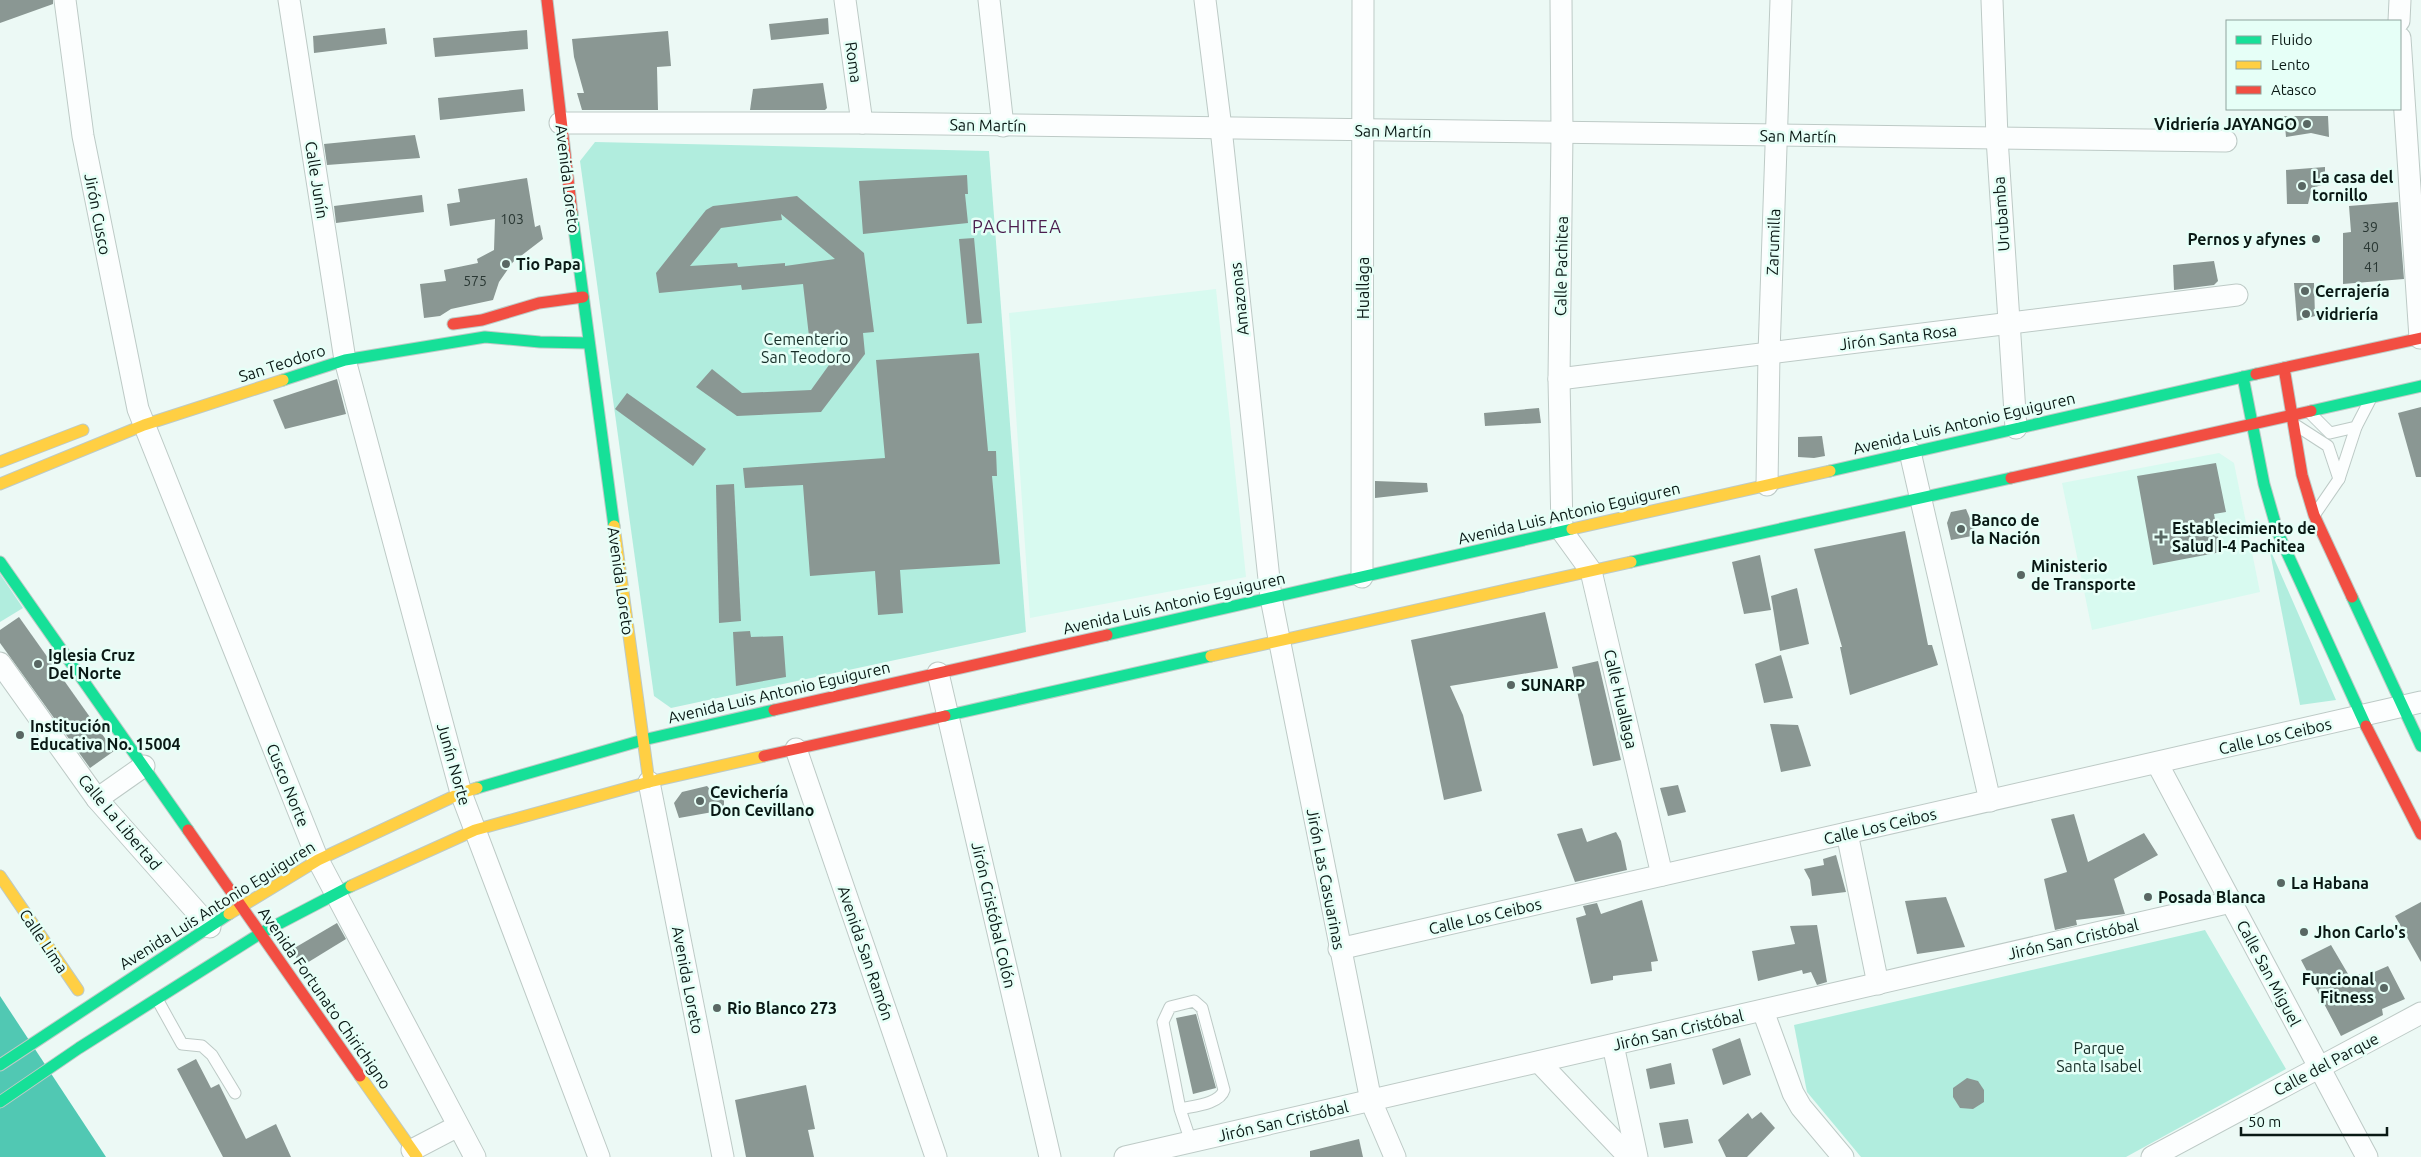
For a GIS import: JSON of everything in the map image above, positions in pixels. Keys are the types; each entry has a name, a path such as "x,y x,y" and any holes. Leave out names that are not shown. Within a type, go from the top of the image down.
{"main road":[{"name":"Avenida Loreto","path":"548,0 560,122 588,343 649,782"},
{"path":"445,326 482,320 539,303 583,297"},
{"name":"San Teodoro","path":"0,484 139,413 342,347 485,337 540,342 588,343"},
{"name":"Avenida Luis Antonio Eguiguren","path":"0,1065 64,1022 83,998 210,927 241,906 318,860 460,793 643,740 2016,428 2421,338"},
{"path":"2284,368 2302,475 2314,515 2411,705 2421,746"},
{"path":"2243,377 2264,484 2278,534 2361,716 2421,834"},
{"path":"0,1102 79,1048 261,933 335,893 475,830 649,782 2251,423 2292,419 2308,411 2421,386"},
{"path":"0,462 92,427"},
{"name":"Avenida Fortunato Chirichigno","path":"0,562 414,1154"},
{"name":"Calle Lima","path":"0,876 83,998"}],"street":[{"name":"Jirón Cusco","path":"65,0 83,136 139,413"},
{"name":"Calle Junín","path":"289,0 342,347"},
{"name":"Roma","path":"845,0 862,123"},
{"path":"989,0 1003,126"},
{"name":"Amazonas","path":"1205,0 1222,128 1271,598"},
{"name":"Huallaga","path":"1362,0 1362,577"},
{"name":"Calle Pachitea","path":"1561,0 1560,379 1562,532"},
{"name":"Zarumilla","path":"1767,485 1769,353 1781,0"},
{"name":"Urubamba","path":"1992,0 1997,138 2016,428"},
{"path":"2399,20 2398,8 2400,0"},
{"path":"2401,52 2421,338"},
{"name":"San Martín","path":"560,122 862,123 2226,141"},
{"name":"Jirón Santa Rosa","path":"1560,379 2237,295"},
{"name":"Junín Norte","path":"342,347 460,793 599,1157"},
{"name":"Cusco Norte","path":"139,413 318,860 475,1157"},
{"path":"1910,452 1990,801"},
{"name":"Calle Huallaga","path":"1562,532 1591,571 1662,876"},
{"name":"Jirón Las Casuarinas","path":"1271,598 1339,949 1371,1101 1395,1157"},
{"name":"Calle La Libertad","path":"0,663 97,799 210,927"},
{"name":"Jirón Cristóbal Colón","path":"938,673 1050,1157"},
{"name":"Calle Los Ceibos","path":"1339,949 2411,705"},
{"name":"Avenida San Ramón","path":"796,749 936,1157"},
{"name":"Calle San Miguel","path":"2157,763 2367,1157"},
{"path":"97,799 144,766"},
{"name":"Avenida Loreto","path":"649,782 723,1157"},
{"path":"1847,833 1878,984"},
{"name":"Jirón San Cristóbal","path":"1125,1157 2231,902"},
{"path":"1763,1011 1793,1093 1801,1107 1843,1157"},
{"name":"Calle del Parque","path":"2159,1156 2421,1013"},
{"path":"1614,1045 1637,1157"},
{"path":"1539,1062 1629,1157"},
{"path":"414,1154 458,1126"}],"lane":[{"path":"2314,515 2339,479 2356,427 2372,397"},
{"path":"2308,411 2330,433"},
{"path":"2292,419 2328,446"},
{"path":"2330,433 2356,427"},
{"path":"2330,433 2328,446 2339,479"},
{"path":"156,999 182,1044 202,1046 212,1055 235,1093"},
{"path":"1180,1109 1217,1100 1222,1096 1224,1090 1202,1008 1194,1002 1170,1007 1164,1022 1180,1109 1191,1142"}],"shaded area":[{"path":"1216,289 1246,577 1030,618 1009,313"},
{"name":"Establecimiento de Salud I-4 Pachitea","path":"2219,453 2234,463 2260,592 2092,630 2062,483"},
{"path":"0,996 106,1157 0,1157"}],"green space":[{"name":"Cementerio San Teodoro","path":"595,142 989,151 1026,632 671,708 654,696 580,161"},
{"path":"2269,547 2336,700 2300,705"},
{"path":"0,574 23,608 0,622"},
{"name":"Parque Santa Isabel","path":"2205,930 2286,1069 2126,1157 1861,1157 1807,1092 1794,1025"}],"building":[{"path":"0,0 53,0 53,4 0,23"},
{"path":"828,18 829,34 771,40 769,24"},
{"path":"385,28 387,44 314,53 313,36"},
{"path":"527,30 528,49 435,57 433,38"},
{"path":"668,31 671,66 657,67 658,110 582,110 577,93 584,93 574,57 572,39"},
{"path":"823,83 827,108 825,110 750,110 753,89"},
{"path":"523,89 525,111 440,120 438,98"},
{"name":"Vidriería JAYANGO","path":"2284,116 2328,116 2329,137 2311,133 2286,137"},
{"path":"415,135 420,158 327,165 324,144"},
{"name":"La casa del tornillo","path":"2325,167 2325,184 2312,188 2308,204 2287,204 2286,170"},
{"path":"967,175 968,194 965,194 968,223 863,234 859,181"},
{"path":"527,178 535,227 540,225 543,239 513,262 499,282 493,300 451,309 440,316 424,318 420,284 446,281 444,270 478,263 477,259 494,250 495,219 450,226 447,204 460,202 458,189"},
{"path":"422,195 424,212 336,223 334,206"},
{"path":"797,196 864,253 874,332 863,333 865,354 821,412 737,416 696,387 712,369 742,393 811,390 847,340 810,345 803,284 742,290 741,285 659,293 656,273 706,210 713,206","holes":["781,214 835,259 785,266 785,263 738,267 737,263 690,266 721,228 782,220"]},
{"path":"2398,202 2404,279 2343,284 2343,233 2351,232 2349,206"},
{"path":"974,238 982,323 967,324 959,239"},
{"path":"2214,261 2218,281 2214,285 2174,290 2173,265"},
{"path":"2294,283 2314,283 2315,316 2297,321"},
{"path":"979,353 988,451 996,451 997,476 992,476 1000,564 900,570 903,613 878,615 875,571 810,576 803,485 745,488 743,468 885,458 876,360"},
{"path":"337,379 346,414 285,429 273,400"},
{"path":"627,393 706,449 693,466 615,409"},
{"path":"2421,407 2421,477 2416,477 2398,413"},
{"path":"1539,408 1541,423 1485,426 1484,413"},
{"path":"1822,436 1825,456 1814,458 1798,457 1798,437"},
{"path":"2216,463 2226,512 2214,514 2221,552 2153,565 2137,476"},
{"path":"1375,481 1427,483 1428,492 1375,498"},
{"path":"734,484 741,621 719,623 716,485"},
{"name":"Banco de la Nación","path":"1966,509 1977,535 1951,540 1947,523 1951,512"},
{"path":"1905,531 1928,645 1932,645 1938,665 1850,695 1840,647 1842,647 1814,549"},
{"path":"1760,555 1771,610 1744,614 1732,562"},
{"path":"1797,588 1809,644 1780,651 1771,596"},
{"path":"1545,612 1558,668 1450,686 1463,715 1482,791 1444,800 1411,640"},
{"path":"19,617 114,751 90,768 0,643 0,630"},
{"path":"750,631 751,637 783,636 786,677 736,686 733,632"},
{"path":"1781,655 1793,698 1764,703 1755,664"},
{"path":"1598,661 1621,760 1593,766 1572,667"},
{"path":"1770,724 1798,725 1811,766 1781,772"},
{"path":"1678,785 1686,812 1668,816 1660,788"},
{"name":"Cevichería Don Cevillano","path":"707,786 715,795 724,798 724,810 679,818 674,803 682,792"},
{"path":"2074,814 2088,862 2144,833 2158,855 2114,879 2125,914 2076,920 2077,925 2055,930 2044,879 2067,872 2051,819"},
{"path":"1582,828 1587,842 1616,832 1621,841 1627,870 1575,882 1557,834"},
{"path":"1836,855 1846,892 1812,896 1810,880 1804,869 1824,865 1823,859"},
{"path":"1946,897 1965,947 1917,954 1905,901"},
{"path":"1642,900 1658,961 1651,962 1652,971 1613,976 1613,980 1591,984 1576,918 1586,915 1583,906 1597,903 1601,914"},
{"path":"2421,902 2421,962 2395,916"},
{"path":"337,923 346,939 302,966 291,950"},
{"path":"1817,925 1827,982 1817,985 1811,972 1803,974 1802,970 1758,981 1752,951 1795,944 1790,926"},
{"path":"2331,945 2351,979 2359,974 2363,977 2388,966 2405,999 2382,1009 2383,1015 2341,1036 2301,960"},
{"path":"1196,1014 1216,1088 1193,1094 1176,1018"},
{"path":"1740,1038 1751,1075 1723,1085 1712,1049"},
{"path":"196,1059 211,1088 219,1084 246,1139 276,1124 291,1157 223,1157 177,1069"},
{"path":"1671,1063 1675,1084 1650,1089 1646,1069"},
{"path":"1967,1078 1978,1081 1984,1090 1984,1102 1973,1109 1960,1108 1953,1097 1953,1088"},
{"path":"806,1085 815,1129 808,1130 814,1157 746,1157 735,1100"},
{"path":"1761,1112 1775,1128 1747,1157 1726,1157 1718,1140 1748,1113 1752,1119"},
{"path":"1688,1119 1693,1143 1664,1148 1659,1123"},
{"path":"1359,1139 1363,1157 1310,1157 1310,1151"}],"traffic: fast":[{"path":"572,213 614,526"},
{"path":"283,380 345,360 485,337 540,342 588,343"},
{"path":"1830,471 2256,374"},
{"path":"2243,377 2264,484 2278,533 2366,726"},
{"path":"2311,411 2421,386"},
{"path":"1631,562 2011,478"},
{"path":"1107,635 1572,529"},
{"path":"0,562 188,830"},
{"path":"2352,597 2421,746"},
{"path":"945,716 1211,656"},
{"path":"477,788 643,740 774,710"},
{"path":"0,1102 79,1048 261,933 351,886"},
{"path":"0,1065 229,914"}],"traffic: slow":[{"path":"0,484 144,425 283,380"},
{"path":"0,462 83,430"},
{"path":"1572,529 1830,471"},
{"path":"614,526 649,782"},
{"path":"1211,656 1631,562"},
{"path":"351,886 475,830 649,782 764,756"},
{"path":"229,914 318,860 461,793 477,788"},
{"path":"0,876 78,990"},
{"path":"360,1076 417,1157"}],"traffic: jam":[{"path":"547,0 572,213"},
{"path":"453,324 482,320 539,303 583,297"},
{"path":"2256,374 2421,338"},
{"path":"2284,368 2302,475 2314,515 2352,597"},
{"path":"2011,478 2311,411"},
{"path":"774,710 1107,635"},
{"path":"764,756 945,716"},
{"path":"2366,726 2421,834"},
{"path":"188,830 360,1076"}],"place":[{"name":"Vidriería JAYANGO","path":"2307,124"},
{"name":"La casa del tornillo","path":"2302,186"},
{"name":"Pernos y afynes","path":"2316,239"},
{"name":"Tio Papa","path":"506,264"},
{"name":"Cerrajería","path":"2305,291"},
{"name":"vidriería","path":"2306,314"},
{"name":"Banco de la Nación","path":"1961,529"},
{"name":"Establecimiento de Salud I-4 Pachitea","path":"2161,537"},
{"name":"Ministerio de Transporte","path":"2021,575"},
{"name":"Iglesia Cruz Del Norte","path":"38,664"},
{"name":"SUNARP","path":"1511,685"},
{"name":"Institución Educativa No. 15004","path":"20,735"},
{"name":"Cevichería Don Cevillano","path":"700,801"},
{"name":"La Habana","path":"2281,883"},
{"name":"Posada Blanca","path":"2148,897"},
{"name":"Jhon Carlo's","path":"2304,932"},
{"name":"Funcional Fitness","path":"2384,988"},
{"name":"Rio Blanco 273","path":"717,1008"}],"district":[{"name":"PACHITEA","path":"1017,227"}]}
